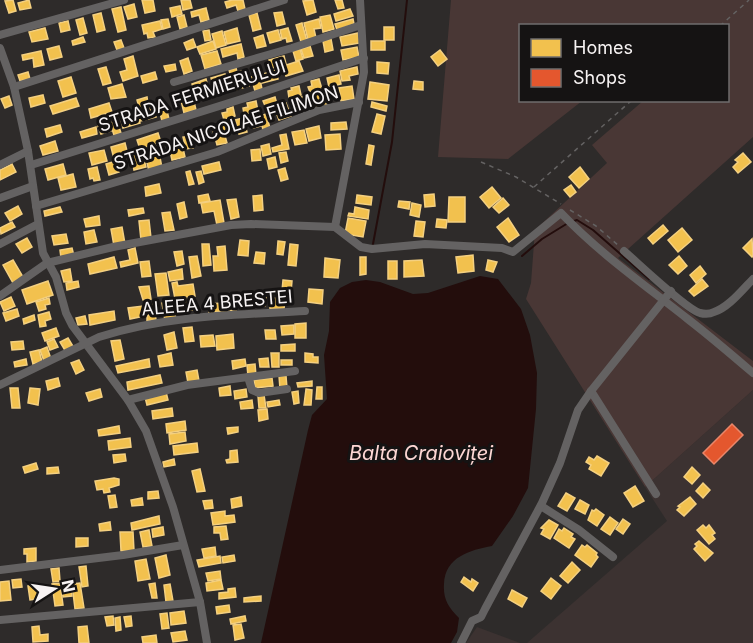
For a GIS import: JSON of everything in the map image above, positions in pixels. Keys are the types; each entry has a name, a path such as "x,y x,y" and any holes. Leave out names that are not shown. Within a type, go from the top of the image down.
{"street":[{"path":"0,35 124,0"},
{"path":"14,87 284,0"},
{"path":"335,227 359,102 364,58 360,0"},
{"path":"174,82 292,48 361,25"},
{"path":"0,48 14,87 31,165 43,253 56,278 66,313 85,344 128,400 146,431 200,602 207,643"},
{"name":"STRADA FERMIERULUI","path":"31,165 364,58"},
{"name":"STRADA NICOLAE FILIMON","path":"36,206 217,152 319,110 359,102"},
{"path":"0,165 28,151"},
{"path":"0,198 33,186"},
{"path":"0,296 47,263 113,247 231,225 335,227 361,247 372,249 425,244 502,248 513,252 561,213 581,234 753,373"},
{"path":"0,244 38,224"},
{"path":"624,251 702,314 715,312 730,302 753,279"},
{"path":"461,643 472,621 481,617 541,506 560,463 578,410 671,291"},
{"name":"ALEEA 4 BRESTEI","path":"0,385 114,332 153,323 196,318 305,311"},
{"path":"688,319 696,311"},
{"path":"128,400 177,387 295,371"},
{"path":"248,377 252,390 259,393 287,389"},
{"path":"591,391 656,494"},
{"path":"541,506 579,530 613,557"},
{"path":"0,570 183,545"},
{"path":"0,620 200,602"}],"path":[{"path":"722,24 749,0"},
{"path":"534,188 630,102"},
{"path":"481,162 516,177 596,226 624,251"}],"shaded area":[{"path":"451,0 753,0 753,137 618,258 753,361 753,390 645,487 526,299 531,283 535,230 607,163 592,145 642,102 729,102 729,24 519,24 519,102 581,102 508,159 438,157"},
{"path":"753,390 753,643 527,643 667,521 645,487"},
{"path":"477,627 520,643 466,643"}],"water":[{"name":"Balta Craioviței","path":"480,276 498,279 521,309 530,335 537,373 536,409 528,488 513,516 492,546 460,556 449,567 445,575 445,598 459,618 457,632 451,643 261,643 312,415 327,399 324,355 329,331 330,302 340,288 352,282 366,280 380,282 413,294 428,293"}],"building: Homes":[{"path":"13,0 16,11 9,13 5,1"},
{"path":"29,0 31,8 20,10 18,3"},
{"path":"142,0 153,0 155,11 145,13"},
{"path":"181,0 190,0 192,8 183,10"},
{"path":"243,0 245,9 238,11 236,5 227,8 225,2"},
{"path":"313,0 316,12 307,15 303,1"},
{"path":"335,0 342,0 344,8 338,9"},
{"path":"134,4 137,17 128,19 124,7"},
{"path":"180,6 182,14 172,17 170,8"},
{"path":"121,7 126,30 118,32 112,9"},
{"path":"206,8 209,20 201,22 199,15 192,17 191,12"},
{"path":"350,9 353,16 336,21 334,14"},
{"path":"282,12 285,24 277,26 274,13"},
{"path":"101,13 105,30 97,32 93,15"},
{"path":"257,13 261,29 253,31 249,15"},
{"path":"184,15 187,27 180,29 177,17"},
{"path":"330,15 334,29 323,32 320,17"},
{"path":"83,18 87,33 80,35 76,20"},
{"path":"168,19 170,27 163,29 161,20"},
{"path":"319,19 321,28 314,29 316,38 308,40 304,23"},
{"path":"353,19 354,24 337,30 335,24"},
{"path":"68,21 70,30 61,32 59,23"},
{"path":"160,21 162,29 153,32 155,37 148,38 147,33 144,34 142,25"},
{"path":"302,23 307,41 301,42 296,25"},
{"path":"384,27 394,27 394,40 384,40"},
{"path":"45,28 48,39 32,42 29,32"},
{"path":"237,28 240,41 227,44 224,32"},
{"path":"288,28 292,41 287,42 286,38 282,39 280,30"},
{"path":"209,30 211,40 205,41 203,31"},
{"path":"278,30 281,40 270,43 267,33"},
{"path":"222,31 226,45 216,48 212,34"},
{"path":"358,33 360,43 342,46 340,37"},
{"path":"263,35 266,46 257,48 254,38"},
{"path":"83,37 85,42 73,45 72,41"},
{"path":"193,39 196,47 187,50 184,43"},
{"path":"331,39 333,50 325,52 323,41"},
{"path":"121,40 124,48 117,50 114,42"},
{"path":"213,41 216,49 200,54 197,47"},
{"path":"371,41 385,41 385,50 371,50"},
{"path":"241,44 244,57 238,59 237,53 223,57 221,49"},
{"path":"59,46 62,57 50,60 47,49"},
{"path":"310,46 313,56 304,58 301,49"},
{"path":"357,47 359,57 343,60 341,50"},
{"path":"300,49 303,59 296,61 293,51"},
{"path":"440,50 447,59 438,66 431,57"},
{"path":"41,51 44,65 34,67 33,58 23,60 22,55"},
{"path":"217,51 221,64 205,69 201,55"},
{"path":"133,56 138,76 123,81 120,72 127,70 124,59"},
{"path":"284,56 286,64 272,68 269,60"},
{"path":"188,58 192,71 184,74 180,61"},
{"path":"299,61 303,71 286,76 283,66"},
{"path":"377,62 389,63 388,74 377,73"},
{"path":"175,64 176,70 166,72 164,66"},
{"path":"106,67 111,83 103,85 98,69"},
{"path":"357,67 358,74 349,76 350,80 342,81 340,71"},
{"path":"236,68 237,72 241,71 243,78 232,80 229,70"},
{"path":"276,70 278,79 262,83 260,75"},
{"path":"28,72 30,79 20,81 18,75"},
{"path":"155,72 157,79 143,83 141,76"},
{"path":"225,74 230,89 216,93 211,78"},
{"path":"259,75 262,89 255,91 251,77"},
{"path":"339,75 341,84 329,87 327,78"},
{"path":"71,77 76,93 63,97 58,81"},
{"path":"206,79 210,95 196,99 192,84"},
{"path":"247,79 249,86 235,90 232,82"},
{"path":"319,79 322,89 310,92 308,87 312,86 311,81"},
{"path":"414,81 423,82 423,90 413,89"},
{"path":"370,82 389,85 387,101 368,99"},
{"path":"122,84 126,97 111,99 108,88"},
{"path":"299,86 301,95 289,98 288,91"},
{"path":"352,86 354,99 341,101 339,88"},
{"path":"191,89 196,110 184,113 179,92"},
{"path":"323,91 327,105 317,108 314,93"},
{"path":"311,94 314,104 301,108 298,98"},
{"path":"43,95 45,103 31,107 29,98"},
{"path":"9,96 12,105 5,108 1,99"},
{"path":"147,97 149,109 140,111 137,100"},
{"path":"275,97 277,104 266,108 263,101"},
{"path":"76,98 79,106 53,114 50,106"},
{"path":"256,101 258,111 244,114 243,108 248,107 247,103"},
{"path":"372,102 387,106 386,111 371,107"},
{"path":"109,103 112,112 91,118 89,109"},
{"path":"165,103 169,119 162,121 158,105"},
{"path":"286,103 291,116 279,120 274,107"},
{"path":"233,107 235,116 224,120 222,113"},
{"path":"153,109 156,117 140,121 138,114"},
{"path":"266,114 270,128 263,130 260,116"},
{"path":"377,114 385,116 381,134 372,132"},
{"path":"137,115 140,123 123,128 121,120"},
{"path":"258,116 261,126 253,128 251,117"},
{"path":"243,118 247,132 239,134 235,120"},
{"path":"117,121 121,133 114,135 110,123"},
{"path":"229,122 232,130 224,132 227,143 217,145 212,127"},
{"path":"346,122 347,129 331,130 331,123"},
{"path":"109,123 111,131 101,134 98,126"},
{"path":"60,125 62,132 47,137 45,129"},
{"path":"319,126 321,138 309,141 306,129"},
{"path":"96,127 97,134 82,138 80,132"},
{"path":"304,130 307,143 295,145 292,132"},
{"path":"158,133 161,142 140,149 137,140"},
{"path":"286,134 289,149 273,152 272,148 282,145 280,135"},
{"path":"340,134 341,149 326,150 325,135"},
{"path":"190,136 193,148 186,149 183,137"},
{"path":"55,141 58,151 43,155 40,146"},
{"path":"125,143 128,155 114,159 111,147"},
{"path":"182,144 185,157 172,160 169,147"},
{"path":"269,144 271,154 263,156 261,146"},
{"path":"159,145 160,149 146,153 145,149"},
{"path":"369,145 374,146 371,165 366,164"},
{"path":"260,149 261,160 252,161 251,150"},
{"path":"104,150 107,161 92,165 89,153"},
{"path":"142,152 146,167 134,170 131,155"},
{"path":"159,152 162,168 149,171 145,155"},
{"path":"286,152 288,161 281,163 279,153"},
{"path":"743,153 751,162 738,173 733,167 738,162 735,160"},
{"path":"275,157 277,167 269,169 267,159"},
{"path":"116,161 119,172 109,175 106,164"},
{"path":"219,162 221,170 204,174 202,166"},
{"path":"12,164 16,172 0,180 0,170"},
{"path":"63,164 66,175 48,180 45,169"},
{"path":"97,167 100,180 94,181 93,178 90,179 88,169"},
{"path":"580,167 589,179 579,188 569,177"},
{"path":"285,168 288,179 281,181 278,170"},
{"path":"190,171 194,184 189,185 186,172"},
{"path":"201,171 204,182 199,184 196,172"},
{"path":"73,174 76,187 61,190 58,178"},
{"path":"159,184 161,193 146,196 145,187"},
{"path":"571,185 576,192 570,197 564,190"},
{"path":"492,187 501,198 489,208 480,197"},
{"path":"208,194 210,201 199,203 198,196"},
{"path":"434,194 435,206 425,207 424,195"},
{"path":"262,195 263,210 254,211 253,196"},
{"path":"357,195 372,197 371,205 356,203"},
{"path":"449,197 465,197 465,222 448,222"},
{"path":"503,198 509,205 499,213 493,207"},
{"path":"236,199 239,217 231,219 227,200"},
{"path":"220,200 224,223 217,225 214,211 203,213 201,203"},
{"path":"399,201 410,202 409,209 398,207"},
{"path":"184,202 187,217 180,219 177,204"},
{"path":"412,203 421,205 419,217 410,215"},
{"path":"18,206 22,214 10,221 5,213"},
{"path":"60,207 62,212 45,216 44,211"},
{"path":"355,207 369,210 368,219 348,216 349,213 354,214"},
{"path":"143,208 144,213 129,216 128,210"},
{"path":"170,212 174,230 165,231 162,213"},
{"path":"99,216 100,225 86,227 84,219"},
{"path":"348,218 366,221 363,237 345,234"},
{"path":"508,218 519,235 509,242 497,227"},
{"path":"437,219 447,220 446,228 436,227"},
{"path":"149,220 151,238 141,240 139,221"},
{"path":"416,221 425,222 423,237 414,236"},
{"path":"12,222 15,227 1,234 0,228"},
{"path":"663,225 668,231 653,244 648,238"},
{"path":"122,227 125,244 114,246 111,229"},
{"path":"682,228 692,240 678,252 668,240"},
{"path":"94,230 97,242 86,244 84,232"},
{"path":"66,234 68,243 54,245 52,236"},
{"path":"27,238 32,247 22,253 16,244"},
{"path":"752,239 753,255 752,257 743,248"},
{"path":"240,240 249,241 248,256 238,255"},
{"path":"278,241 285,242 283,255 277,254"},
{"path":"202,244 209,244 211,265 203,266"},
{"path":"290,244 298,245 296,266 288,265"},
{"path":"225,246 227,270 214,271 213,256 218,256 217,247"},
{"path":"72,248 74,256 61,258 60,250"},
{"path":"135,248 138,263 121,267 120,262 130,260 128,250"},
{"path":"182,251 184,264 177,266 174,252"},
{"path":"256,252 265,253 264,264 254,263"},
{"path":"473,255 474,271 458,273 456,257"},
{"path":"197,256 201,276 192,278 189,257"},
{"path":"679,256 687,266 678,274 669,265"},
{"path":"114,257 117,268 90,274 88,264"},
{"path":"360,257 366,257 366,274 360,275"},
{"path":"325,258 340,260 338,278 324,277"},
{"path":"13,260 23,277 13,283 3,265"},
{"path":"422,260 424,276 404,277 404,261"},
{"path":"488,260 497,262 493,272 486,270"},
{"path":"149,261 151,276 142,277 140,262"},
{"path":"388,261 397,261 397,279 388,279"},
{"path":"700,266 706,274 696,283 690,275"},
{"path":"70,269 72,281 64,282 61,271"},
{"path":"182,269 183,279 170,281 168,272"},
{"path":"166,273 169,295 158,296 155,274"},
{"path":"702,279 708,286 694,296 689,291"},
{"path":"283,280 292,281 291,292 282,291"},
{"path":"48,281 53,295 27,304 22,290"},
{"path":"78,281 79,287 67,290 66,283"},
{"path":"177,282 178,286 193,284 195,296 175,299 172,283"},
{"path":"149,286 151,299 143,300 139,287"},
{"path":"309,289 323,290 322,304 308,302"},
{"path":"11,297 15,306 4,311 0,302"},
{"path":"49,298 50,304 45,305 46,309 39,311 36,302"},
{"path":"192,298 193,310 183,311 182,300"},
{"path":"257,298 266,298 265,306 257,305"},
{"path":"270,298 285,298 284,309 270,309"},
{"path":"181,300 182,308 174,309 176,319 165,321 162,303"},
{"path":"236,300 236,310 224,311 224,301"},
{"path":"222,303 223,311 209,313 208,304"},
{"path":"154,304 156,320 147,321 148,305"},
{"path":"143,306 145,316 130,319 128,308"},
{"path":"17,309 19,316 6,321 3,313"},
{"path":"114,311 115,320 90,325 89,315"},
{"path":"49,312 51,319 45,321 46,326 40,327 38,315"},
{"path":"34,315 35,320 24,324 23,319"},
{"path":"85,316 87,324 78,325 76,318"},
{"path":"306,323 306,338 295,338 295,324"},
{"path":"294,325 294,334 282,335 281,326"},
{"path":"192,327 194,341 185,342 183,328"},
{"path":"56,328 59,336 45,341 42,333"},
{"path":"265,330 275,330 276,339 266,339"},
{"path":"174,332 177,348 167,350 164,335"},
{"path":"233,334 234,348 217,350 216,336"},
{"path":"213,335 215,346 201,347 200,336"},
{"path":"68,338 74,348 66,352 60,342"},
{"path":"54,339 58,347 50,350 47,342"},
{"path":"120,340 124,359 115,361 111,341"},
{"path":"23,341 24,349 12,350 11,342"},
{"path":"295,344 295,351 281,351 281,345"},
{"path":"47,347 51,359 44,361 40,350"},
{"path":"39,350 42,362 33,364 30,352"},
{"path":"171,353 173,365 160,367 158,356"},
{"path":"271,353 279,353 279,367 272,367"},
{"path":"305,353 318,357 318,363 305,362"},
{"path":"268,358 269,367 260,367 259,359"},
{"path":"26,359 27,365 15,367 14,362"},
{"path":"149,359 150,367 118,373 116,366"},
{"path":"245,359 246,366 233,369 232,361"},
{"path":"79,360 84,370 76,374 71,363"},
{"path":"281,360 292,360 292,365 281,365"},
{"path":"255,364 256,376 248,376 247,365"},
{"path":"197,370 199,381 188,383 186,372"},
{"path":"160,375 162,383 128,390 127,382"},
{"path":"279,376 286,376 287,388 280,389"},
{"path":"58,378 60,386 48,390 46,381"},
{"path":"272,378 273,386 255,388 254,380"},
{"path":"312,381 312,386 298,387 297,383"},
{"path":"230,386 231,395 220,396 219,388"},
{"path":"317,387 322,387 322,399 316,399"},
{"path":"10,388 18,388 20,408 12,408"},
{"path":"30,388 40,389 38,405 28,403"},
{"path":"100,389 102,397 89,401 86,393"},
{"path":"246,389 247,397 235,399 234,391"},
{"path":"306,389 312,390 311,405 304,405"},
{"path":"298,391 299,403 294,404 292,392"},
{"path":"166,392 168,400 147,405 145,397"},
{"path":"264,395 266,408 259,408 258,396"},
{"path":"252,400 253,408 241,409 240,402"},
{"path":"279,400 280,405 268,407 267,402"},
{"path":"172,408 173,416 153,419 152,411"},
{"path":"267,409 268,419 259,421 258,410"},
{"path":"185,421 186,430 167,433 166,424"},
{"path":"119,426 120,433 99,436 98,430"},
{"path":"238,427 238,432 228,434 227,428"},
{"path":"185,432 186,441 170,444 169,434"},
{"path":"130,438 131,447 109,450 108,441"},
{"path":"197,443 198,452 174,455 173,446"},
{"path":"237,450 238,462 227,463 226,460 230,459 230,451"},
{"path":"125,454 126,461 114,463 113,455"},
{"path":"597,456 609,463 601,476 589,469 591,465 586,462 589,457 594,460"},
{"path":"174,459 175,465 164,467 163,462"},
{"path":"36,463 38,469 25,473 23,467"},
{"path":"58,467 59,473 47,474 47,468"},
{"path":"692,467 700,475 692,484 684,477"},
{"path":"200,469 205,491 197,492 192,471"},
{"path":"119,479 119,485 109,488 110,492 104,493 103,489 97,490 95,481"},
{"path":"703,483 710,490 703,498 696,491"},
{"path":"635,486 644,501 633,507 624,493"},
{"path":"158,491 159,498 148,499 148,492"},
{"path":"566,493 575,498 567,511 558,506"},
{"path":"115,495 117,507 110,508 108,496"},
{"path":"241,497 242,506 232,508 231,499"},
{"path":"690,497 696,504 684,516 677,510 680,507 678,506"},
{"path":"142,498 143,505 132,506 131,500"},
{"path":"212,500 213,508 205,509 203,501"},
{"path":"580,500 589,505 585,514 575,509"},
{"path":"596,509 604,515 597,526 588,520 592,510"},
{"path":"225,511 225,516 234,515 235,522 213,525 211,513"},
{"path":"159,516 160,524 132,530 131,523"},
{"path":"610,517 618,523 610,535 601,529"},
{"path":"623,519 630,524 623,534 616,529"},
{"path":"549,520 558,525 550,539 541,534 544,529 541,528"},
{"path":"110,522 111,530 100,531 99,524"},
{"path":"703,525 706,528 709,525 715,533 712,535 715,539 709,544 697,530"},
{"path":"226,526 228,539 221,540 220,533 214,533 214,527"},
{"path":"163,527 164,535 153,537 152,529"},
{"path":"564,528 573,534 571,537 575,539 569,548 554,538 559,529 562,531"},
{"path":"149,530 152,546 143,547 140,532"},
{"path":"120,532 133,532 134,551 121,551"},
{"path":"76,538 88,538 88,546 76,547"},
{"path":"699,541 713,553 705,561 694,549 697,546 695,544"},
{"path":"582,545 585,547 587,545 597,553 598,557 591,567 575,555"},
{"path":"215,547 216,556 204,558 202,549"},
{"path":"36,548 36,561 27,562 24,549"},
{"path":"166,555 170,575 159,578 155,558"},
{"path":"234,555 235,561 223,563 222,557"},
{"path":"220,556 221,563 199,567 197,560"},
{"path":"146,559 150,579 138,581 135,561"},
{"path":"572,562 580,570 568,583 560,576"},
{"path":"86,566 88,586 82,587 79,567"},
{"path":"59,568 60,581 53,582 51,569"},
{"path":"220,571 221,579 208,581 206,573"},
{"path":"464,577 471,582 472,579 478,583 473,591 461,582"},
{"path":"551,578 561,586 551,599 541,591"},
{"path":"21,579 22,587 13,588 12,580"},
{"path":"221,580 223,589 207,591 206,583"},
{"path":"9,581 11,600 0,601 0,582"},
{"path":"60,583 63,605 55,606 52,584"},
{"path":"71,583 72,596 63,597 62,585"},
{"path":"80,583 84,608 75,609 72,584"},
{"path":"155,583 157,598 152,598 149,584"},
{"path":"170,584 173,601 166,602 164,585"},
{"path":"41,585 43,598 30,600 28,586"},
{"path":"235,588 236,597 219,599 219,593"},
{"path":"512,590 527,598 522,607 508,599"},
{"path":"261,596 261,601 244,602 244,598"},
{"path":"229,605 230,612 217,614 216,607"},
{"path":"184,611 186,623 171,625 170,613"},
{"path":"167,613 169,628 162,629 160,614"},
{"path":"113,616 114,625 107,626 105,617"},
{"path":"131,616 132,626 126,627 124,617"},
{"path":"245,616 246,621 231,624 230,619"},
{"path":"120,617 121,630 116,631 115,618"},
{"path":"241,624 244,638 235,640 233,625"},
{"path":"39,626 40,635 48,634 48,641 33,642 32,627"},
{"path":"87,626 89,643 79,643 78,627"},
{"path":"185,631 187,640 173,642 171,633"},
{"path":"156,635 157,643 143,643 142,637"}],"building: Shops":[{"path":"732,424 743,435 714,464 703,453"}],"waterway":[{"path":"373,244 392,142 407,0"},
{"path":"574,221 577,220 593,230 649,279"},
{"path":"522,256 542,239 568,223"}]}
